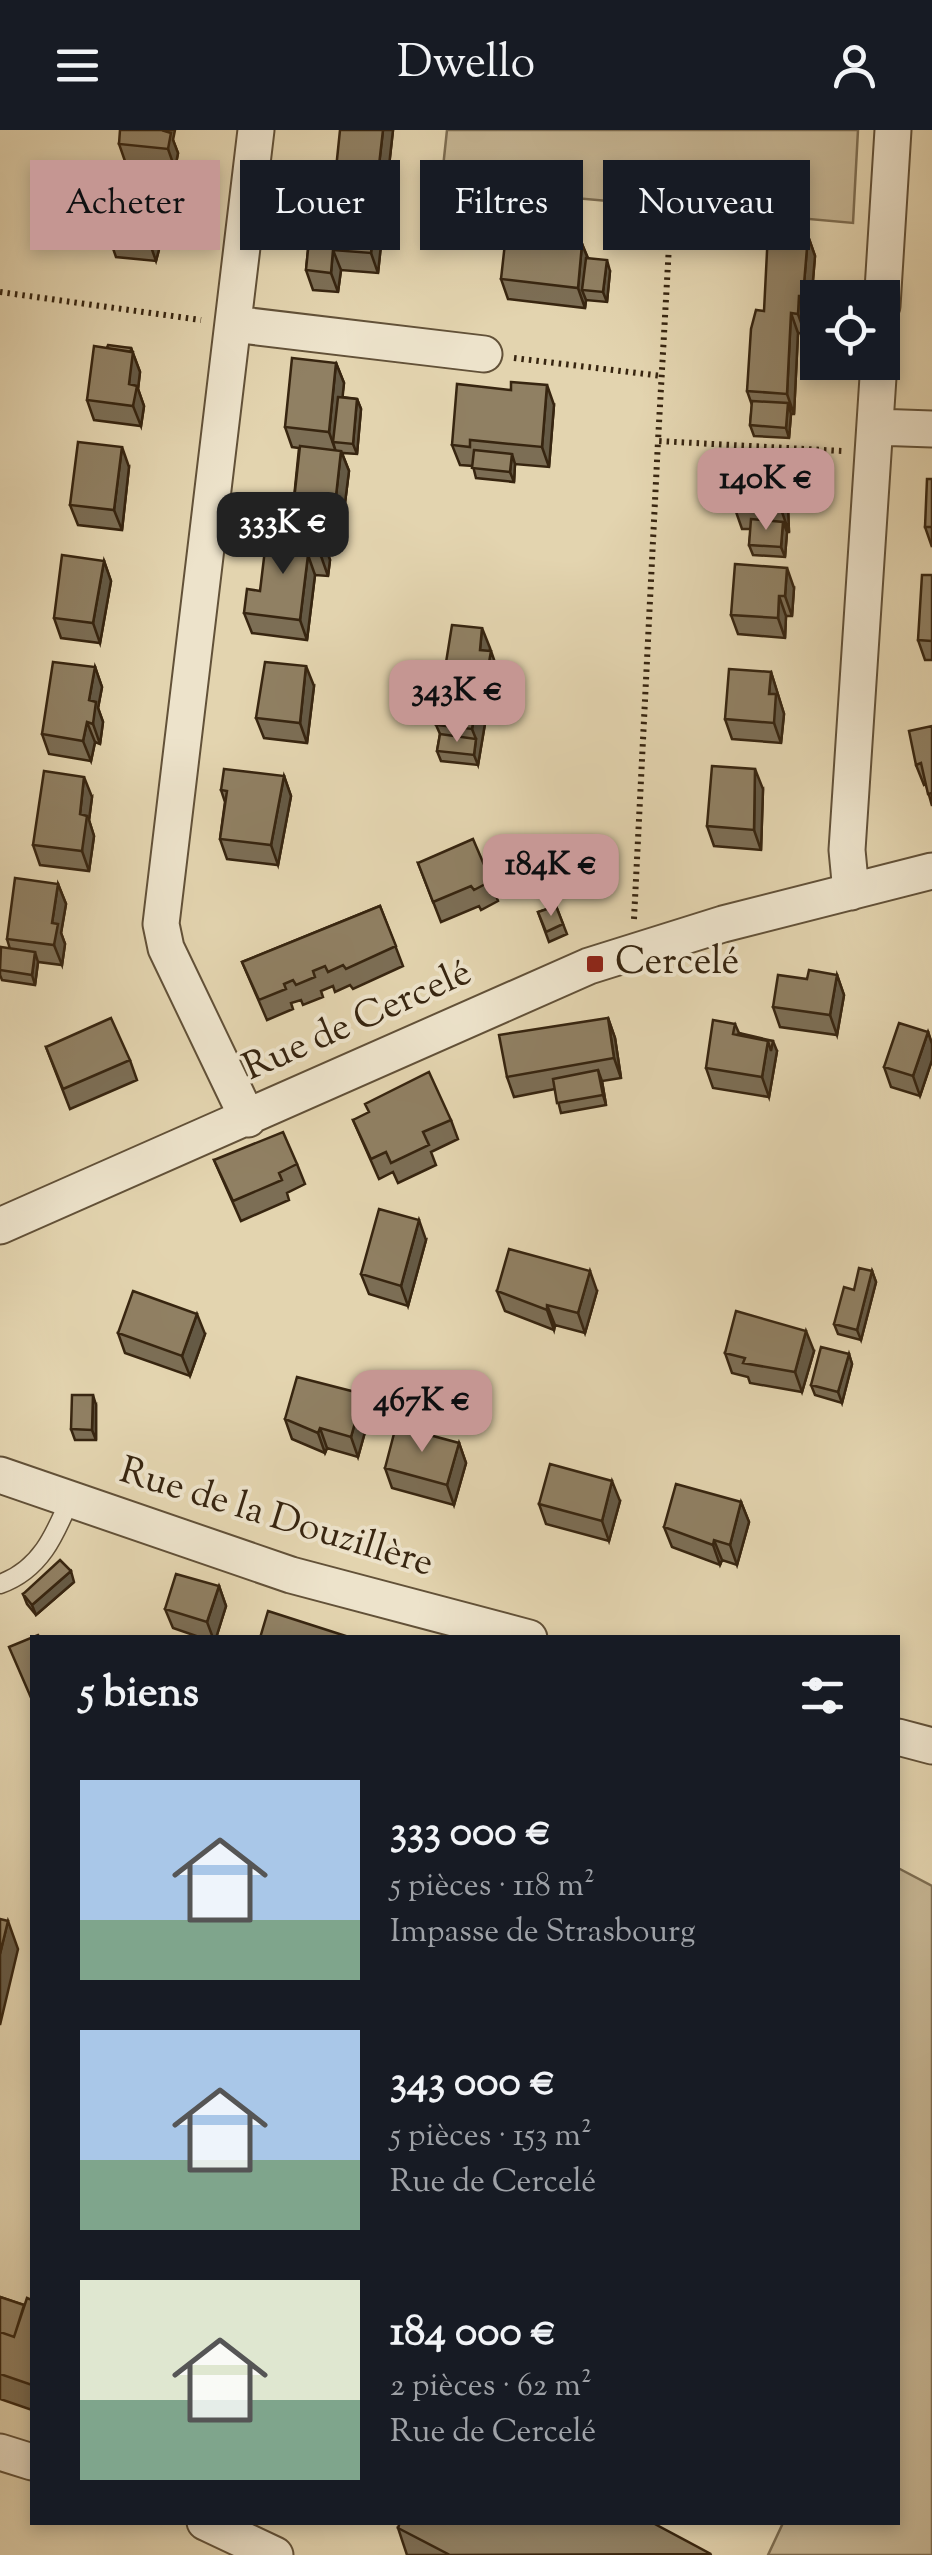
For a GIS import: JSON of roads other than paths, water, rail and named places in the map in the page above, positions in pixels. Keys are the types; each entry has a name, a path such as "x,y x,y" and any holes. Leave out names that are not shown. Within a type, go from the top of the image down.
{"street":[{"path":"248,1119 166,948 161,924 256,130"},
{"path":"884,280 894,130"},
{"path":"233,324 484,354"},
{"path":"851,892 847,850 878,380"},
{"path":"874,440 932,429"},
{"name":"Rue de Cercelé","path":"0,1226 248,1119 552,980 642,948 932,871"},
{"name":"Rue de la Douzillère","path":"0,1475 291,1575 518,1635"},
{"path":"900,1738 932,1746"},
{"path":"0,2452 30,2461"},
{"path":"211,2525 275,2555"}],"lane":[{"path":"0,1584 16,1578 52,1544 70,1499"}],"place":[{"name":"Cercelé","path":"595,964"}]}
